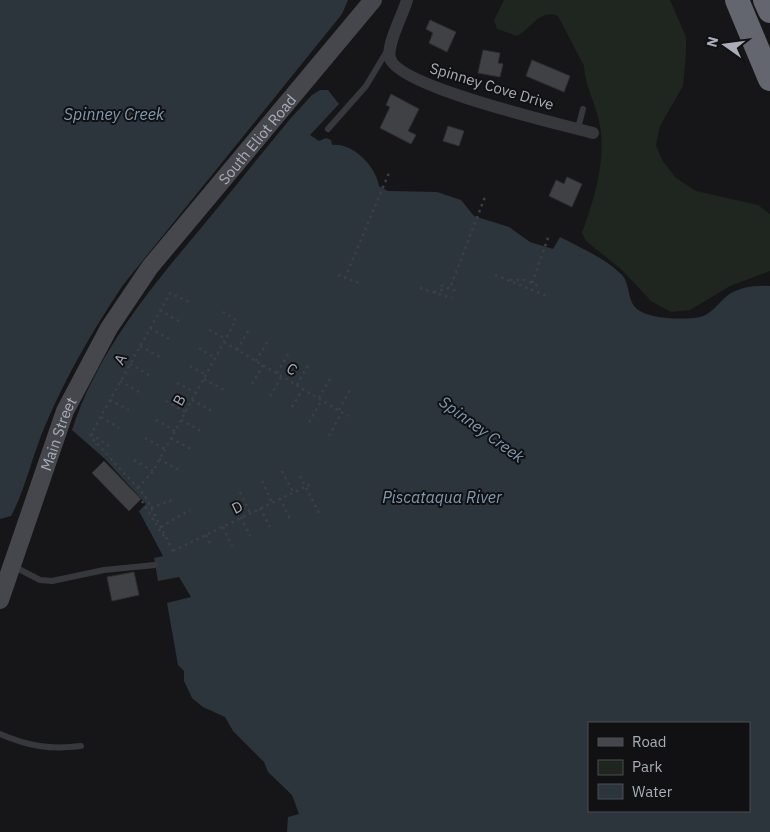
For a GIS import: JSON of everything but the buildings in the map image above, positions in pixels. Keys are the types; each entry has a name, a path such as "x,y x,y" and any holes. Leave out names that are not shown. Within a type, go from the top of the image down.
{"highway":[{"path":"737,0 770,79"},
{"path":"765,0 770,11"}],"main road":[{"name":"South Eliot Road","path":"141,279 373,0"},
{"name":"Main Street","path":"0,600 39,480 65,411 100,344 141,279"}],"street":[{"path":"390,47 406,0"},
{"name":"Spinney Cove Drive","path":"390,47 390,58 397,68 439,89 593,133"}],"lane":[{"path":"328,129 362,91 390,47"},
{"path":"578,128 583,109"},
{"path":"12,565 29,576 40,580 52,581 104,570 155,564"},
{"path":"0,734 19,742 43,748 81,746"}],"path":[{"path":"345,278 388,173"},
{"path":"450,288 485,197"},
{"path":"532,283 549,235"},
{"path":"495,275 547,296"},
{"path":"338,276 359,283"},
{"path":"508,280 524,280 539,286"},
{"path":"441,285 459,292"},
{"path":"420,288 452,298"},
{"path":"434,292 450,288"},
{"name":"A","path":"90,435 170,293 189,302"},
{"path":"160,310 180,322"},
{"name":"B","path":"138,488 153,471 236,320 220,310"},
{"path":"150,328 169,339"},
{"path":"237,350 250,328"},
{"name":"C","path":"209,330 237,350 348,416"},
{"path":"256,361 269,339"},
{"path":"140,346 160,357"},
{"path":"199,348 215,358"},
{"path":"277,373 290,351"},
{"path":"297,385 309,363"},
{"path":"130,364 149,375"},
{"path":"252,384 263,365"},
{"path":"190,366 206,375"},
{"path":"270,396 282,376"},
{"path":"309,422 331,377"},
{"path":"204,379 226,390"},
{"path":"120,381 139,392"},
{"path":"177,383 196,393"},
{"path":"338,410 351,388"},
{"path":"292,408 303,389"},
{"path":"110,400 129,410"},
{"path":"192,400 214,412"},
{"path":"166,401 185,412"},
{"path":"329,436 342,412"},
{"path":"101,417 119,428"},
{"path":"156,420 175,431"},
{"path":"181,420 203,432"},
{"path":"90,435 109,446"},
{"path":"90,435 138,488 152,508 172,551"},
{"path":"145,438 165,449"},
{"path":"171,438 193,450"},
{"path":"159,459 181,471"},
{"path":"134,460 153,471"},
{"path":"282,471 293,492"},
{"path":"300,476 319,513"},
{"path":"262,481 273,502"},
{"name":"D","path":"172,551 311,484"},
{"path":"240,492 250,513"},
{"path":"280,498 290,519"},
{"path":"152,508 172,500"},
{"path":"142,501 172,551"},
{"path":"260,508 270,526"},
{"path":"160,527 190,510"},
{"path":"241,517 250,536"},
{"path":"223,526 232,546"},
{"path":"206,534 211,546"}],"green space":[{"path":"504,0 670,0 686,37 683,86 660,126 656,145 662,160 676,178 696,191 758,205 770,214 770,271 730,286 690,310 671,312 651,301 622,270 586,241 582,233 598,181 601,140 600,126 586,81 584,66 558,16 552,14 541,17 517,36 497,29 494,20"}],"water":[{"name":"Spinney Creek","path":"0,0 348,0 342,14 123,285 91,336 53,407 11,516 0,519"},
{"name":"Piscataqua River","path":"320,90 328,90 339,104 310,135 319,141 326,138 331,140 332,145 340,145 355,151 368,163 377,178 379,186 388,191 437,192 461,200 474,216 509,227 530,242 553,249 560,237 608,263 622,275 634,306 639,311 647,314 675,319 700,317 708,314 736,290 753,286 770,286 770,832 287,832 288,817 299,814 292,795 268,772 264,762 233,731 225,717 203,707 192,698 184,681 184,671 178,665 167,603 191,597 179,577 158,581 154,558 163,556 139,511 146,504 105,459 72,430 96,373 147,294 290,119 312,95"}]}
